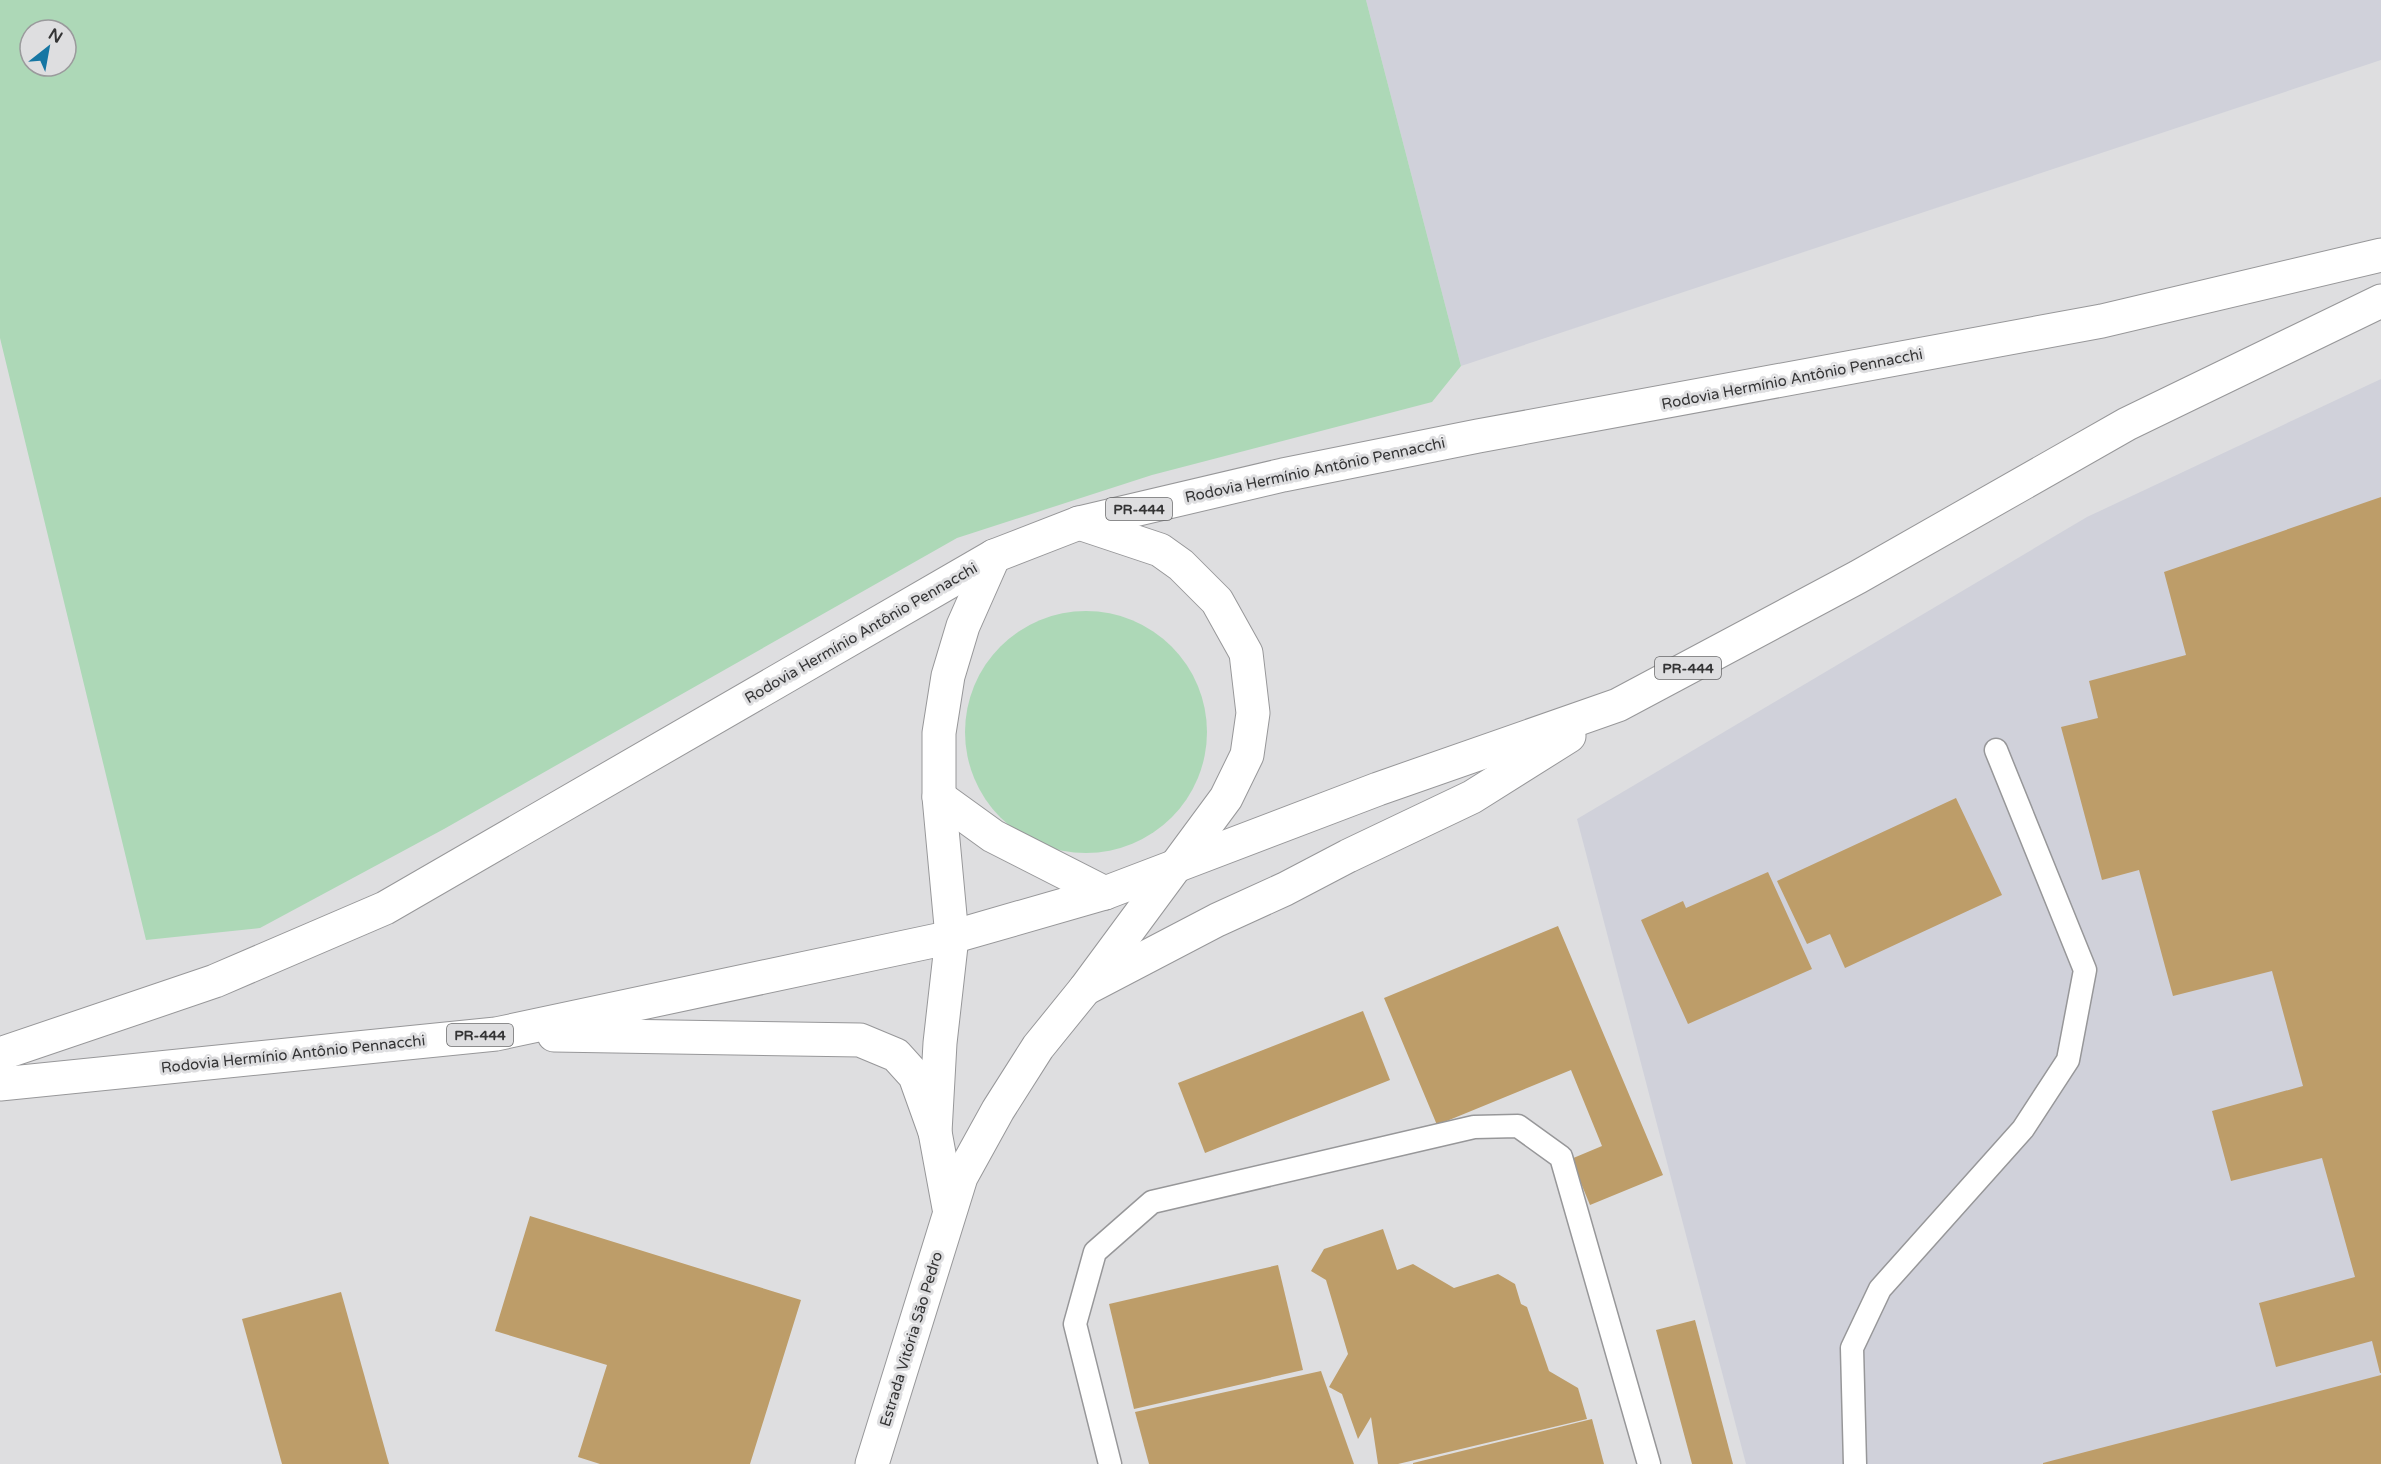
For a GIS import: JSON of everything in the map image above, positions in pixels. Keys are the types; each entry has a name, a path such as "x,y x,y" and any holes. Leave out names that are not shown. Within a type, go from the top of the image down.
{"main road":[{"name":"Rodovia Hermínio Antônio Pennacchi","path":"0,1054 215,981 385,908 994,556 1079,523 1282,475 1478,436 2102,321 2381,255"},
{"name":"Rodovia Hermínio Antônio Pennacchi","path":"0,1084 496,1034 952,937 1105,893 1378,789 1618,705 1858,577 2127,424 2381,301"},
{"name":"Estrada Vitória São Pedro","path":"872,1464 961,1177 998,1110 1038,1047 1179,864 1226,798 1247,754 1253,713 1246,653 1216,601 1181,565 1160,549 1079,523"},
{"path":"935,1132 940,1043 952,937 939,797 939,733 948,676 963,626 994,556"},
{"path":"1085,988 1217,920 1472,797 1618,705"},
{"path":"939,797 993,836 1105,893"},
{"path":"496,1034 861,1040 896,1055 915,1076 935,1132 950,1213"}],"lane":[{"path":"1855,1464 1852,1348 1880,1289 2023,1129 2068,1060 2085,970 1996,750"},
{"path":"1110,1464 1075,1324 1095,1252 1152,1202 1474,1127 1518,1126 1561,1157 1649,1464"}],"shaded area":[{"path":"1366,0 2381,0 2381,60 1461,366"},
{"path":"2381,379 2381,1464 1746,1464 1577,819 2087,517"}],"green space":[{"path":"0,0 1366,0 1461,366 1432,402 1152,475 957,538 444,829 260,928 146,940 0,338"},
{"path":"1086,611 1121,616 1132,620 1163,639 1179,655 1202,697 1207,732 1202,767 1198,778 1179,809 1163,825 1121,848 1086,853 1051,848 1040,844 1009,825 993,809 970,767 965,732 970,697 974,686 993,655 1009,639 1051,616"}],"building":[{"path":"2381,497 2381,1373 2372,1341 2276,1367 2259,1303 2355,1277 2322,1158 2231,1181 2212,1111 2303,1086 2272,971 2173,996 2139,870 2102,880 2061,727 2098,718 2089,681 2186,655 2164,572"},
{"path":"1956,798 2002,895 1845,968 1830,934 1807,944 1777,881"},
{"path":"1768,872 1812,969 1688,1024 1641,920 1683,901 1686,908"},
{"path":"1558,926 1663,1175 1590,1205 1571,1159 1602,1146 1571,1070 1437,1125 1384,998"},
{"path":"1363,1011 1390,1080 1205,1153 1178,1083"},
{"path":"530,1216 801,1300 750,1464 600,1464 578,1457 607,1365 495,1331"},
{"path":"1383,1229 1397,1270 1413,1264 1454,1288 1498,1274 1515,1284 1521,1304 1527,1307 1549,1371 1578,1388 1587,1419 1398,1464 1378,1464 1371,1417 1358,1439 1342,1394 1329,1387 1348,1354 1326,1280 1311,1271 1324,1249"},
{"path":"1278,1265 1303,1370 1134,1409 1109,1304"},
{"path":"341,1292 389,1464 282,1464 242,1319"},
{"path":"1695,1320 1733,1464 1692,1464 1656,1330"},
{"path":"1321,1371 1354,1464 1149,1464 1135,1412"},
{"path":"2381,1375 2381,1464 2043,1464 2043,1463"},
{"path":"1592,1419 1604,1464 1413,1464 1413,1463"}]}
